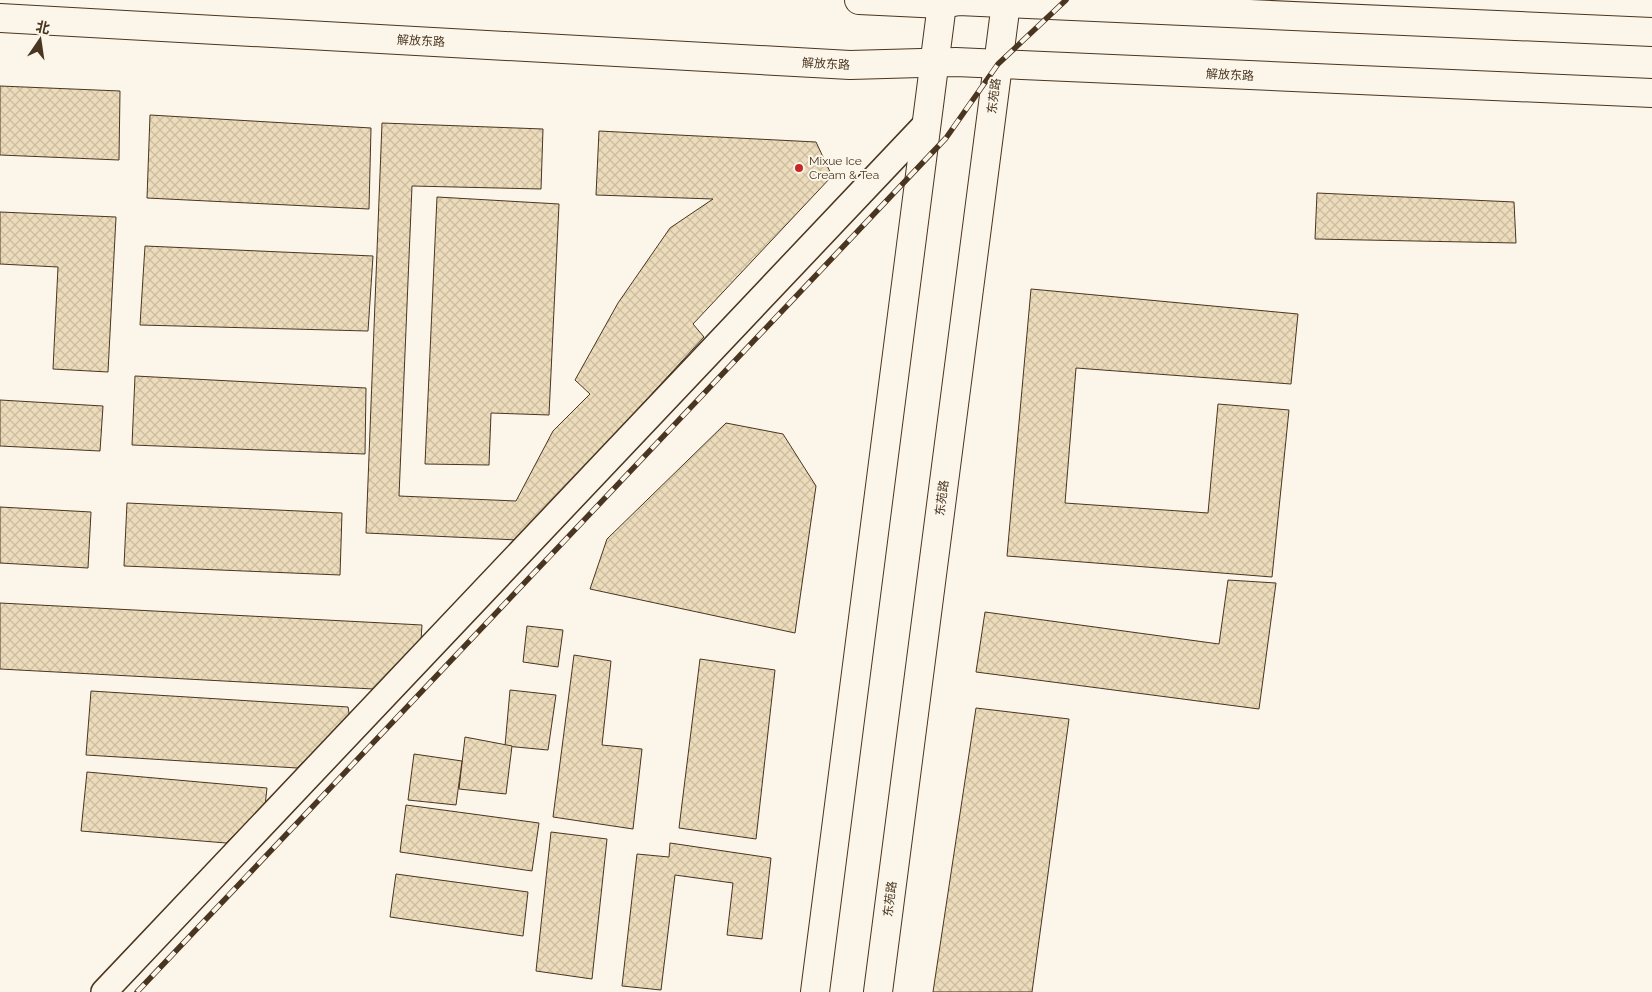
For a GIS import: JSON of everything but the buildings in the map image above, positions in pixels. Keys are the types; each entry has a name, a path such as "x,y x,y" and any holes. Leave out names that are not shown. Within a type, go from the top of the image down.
{"main road":[{"path":"859,0 942,4 959,1 1652,32"},
{"path":"815,992 942,4"},
{"name":"东苑路","path":"878,992 1006,4"},
{"name":"解放东路","path":"0,18 850,65 998,64 1652,94"}],"street":[{"path":"104,992 926,124"}],"railway":[{"path":"137,992 946,138 998,64 1066,0"}],"place":[{"name":"Mixue Ice Cream & Tea","path":"799,168"}]}
